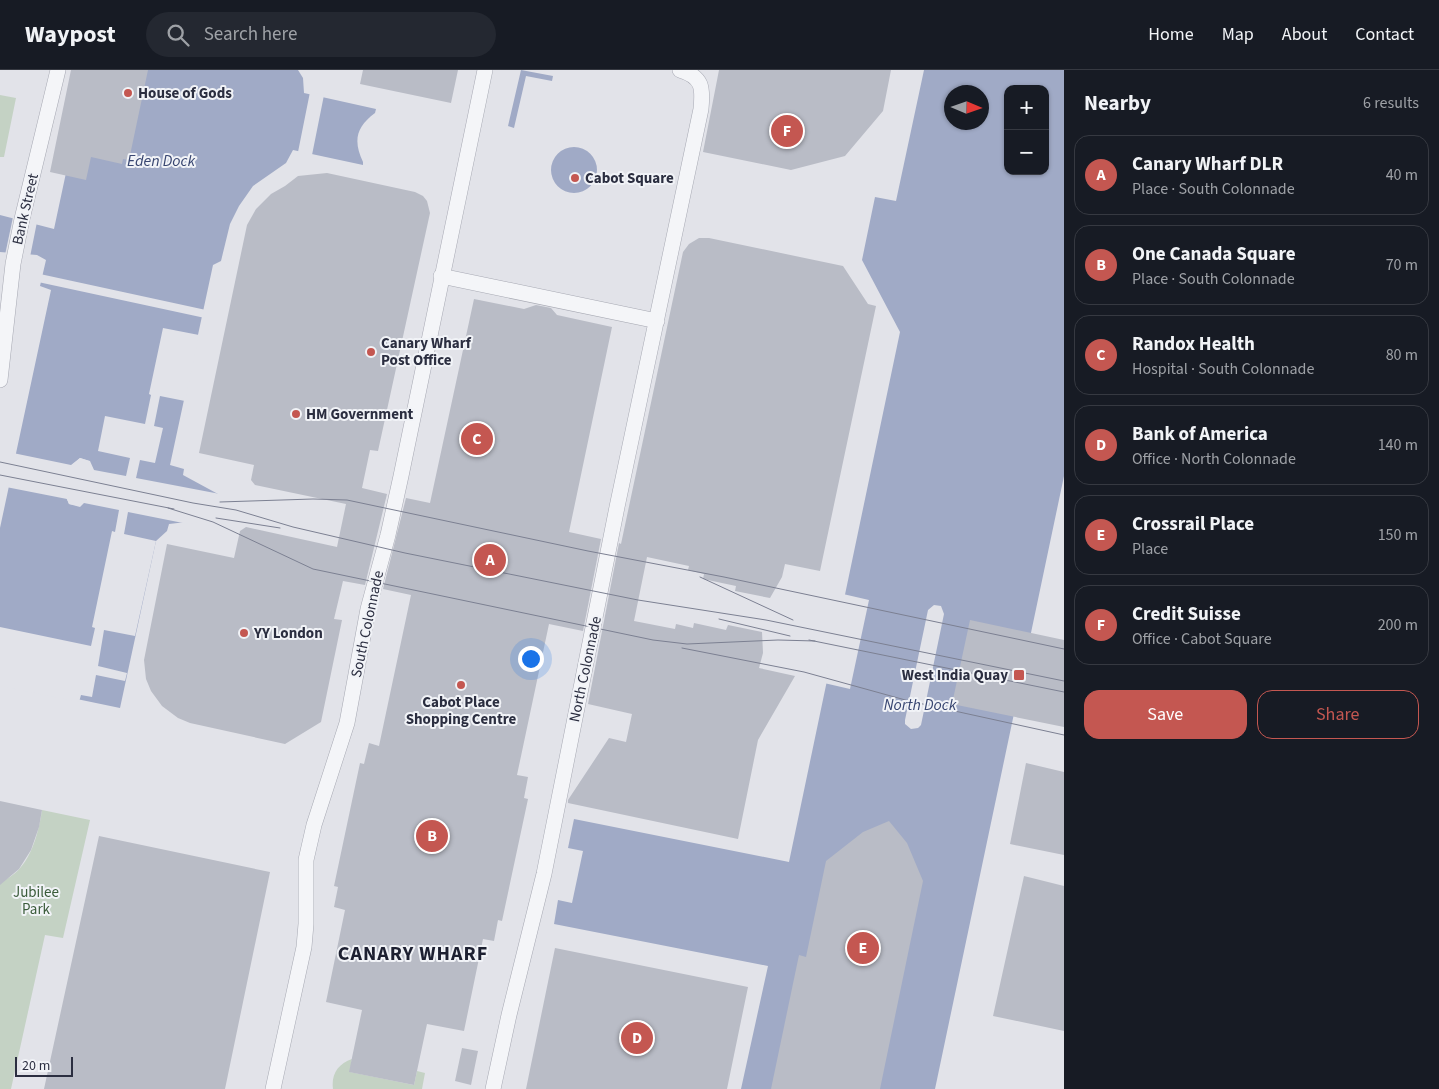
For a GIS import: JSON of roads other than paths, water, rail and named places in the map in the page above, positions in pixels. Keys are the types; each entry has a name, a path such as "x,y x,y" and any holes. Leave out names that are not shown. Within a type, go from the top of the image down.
{"street":[{"name":"Bank Street","path":"0,380 14,260 58,70"},
{"path":"485,70 441,276 657,321 701,109 702,89 699,82 692,74 680,70"},
{"name":"South Colonnade","path":"274,1089 304,947 306,860 314,825 347,723 368,609 388,535 441,276"},
{"name":"North Colonnade","path":"493,1089 544,874 657,321"}],"water":[{"name":"Eden Dock","path":"88,70 298,70 303,78 304,93 376,109 375,113 360,129 358,135 358,147 363,165 293,150 286,163 253,186 239,206 230,224 221,261 213,265 170,465 184,469 183,475 218,494 212,519 169,524 167,531 156,541 120,708 0,683 0,528 51,290 40,286 46,260 37,255 0,252 0,215 54,229","holes":["80,458 89,461 94,471 87,499 80,506 69,504 65,495 72,465"]},
{"path":"521,70 553,76 552,81 526,76 514,128 508,126"},
{"name":"North Dock","path":"924,70 1064,70 1064,476 935,1089 741,1089 768,966 554,924 558,900 572,903 583,851 568,848 574,819 789,862 900,332 862,260 875,197 896,201"},
{"path":"570,147 578,147 587,151 593,157 597,170 593,183 587,189 578,193 570,193 561,189 555,183 551,174 551,166 555,157 561,151"}],"tram line":[{"path":"0,462 193,503 236,510 293,527 405,553 638,600 766,620 1064,681"},
{"path":"0,475 174,509"},
{"path":"220,502 313,499 347,500 1064,649"},
{"path":"168,508 213,522 313,569 653,640 687,644 778,640 815,641"},
{"path":"216,518 280,528"},
{"path":"700,577 793,620"},
{"path":"719,619 790,636"},
{"path":"809,640 1064,692"},
{"path":"682,648 804,672 909,701 1064,735"}],"place":[{"name":"House of Gods","path":"128,93"},
{"name":"Credit Suisse","path":"787,131"},
{"name":"Cabot Square","path":"575,178"},
{"name":"Canary Wharf Post Office","path":"371,352"},
{"name":"HM Government","path":"296,414"},
{"name":"Randox Health","path":"477,439"},
{"name":"Canary Wharf DLR","path":"490,560"},
{"name":"YY London","path":"244,633"},
{"name":"West India Quay","path":"1019,675"},
{"name":"Cabot Place Shopping Centre","path":"461,685"},
{"name":"One Canada Square","path":"432,836"},
{"name":"Crossrail Place","path":"863,948"},
{"name":"Bank of America","path":"637,1038"}],"district":[{"name":"CANARY WHARF","path":"413,953"}],"park label":[{"name":"Jubilee Park","path":"36,900"}]}
